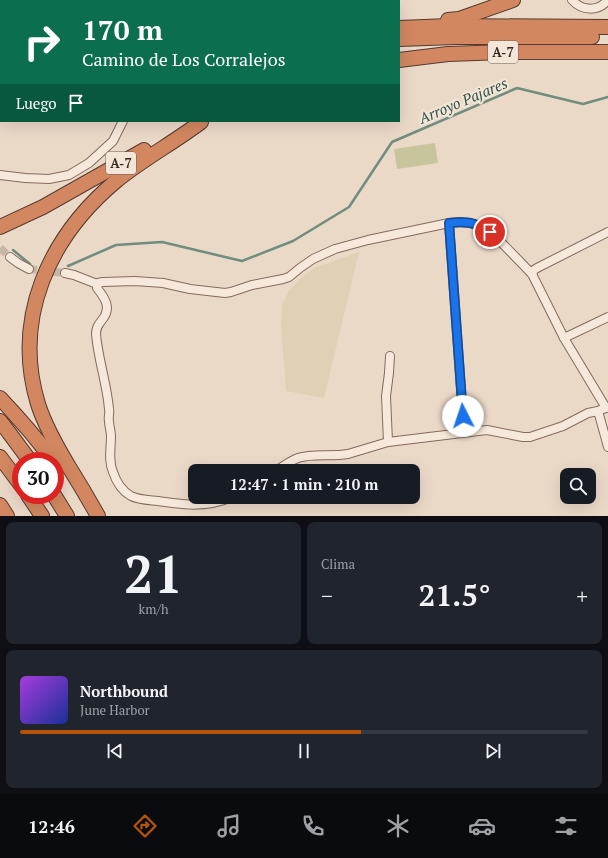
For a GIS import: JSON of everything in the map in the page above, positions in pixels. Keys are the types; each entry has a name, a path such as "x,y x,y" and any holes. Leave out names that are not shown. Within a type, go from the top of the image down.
{"highway":[{"path":"405,28 428,22 459,19 512,0"},
{"path":"405,28 449,26 608,27"},
{"name":"A-7","path":"400,39 456,37 608,37"},
{"name":"A-7","path":"400,60 448,54 504,52 608,52"},
{"path":"98,516 59,450 47,427 39,405 33,382 30,357 30,333 38,291 55,253 68,232 100,195 138,164 183,136 202,122"},
{"name":"A-7","path":"0,227 43,207 180,130 202,122"},
{"path":"0,398 13,411 46,452"},
{"path":"0,421 23,452"},
{"path":"0,457 12,473"},
{"path":"64,476 94,516"},
{"path":"34,504 42,516"},
{"path":"60,504 67,516"},
{"path":"0,505 8,516"}],"street":[{"path":"572,0 579,6 590,9 594,9 608,0"},
{"path":"0,174 25,178 49,179 69,175 89,163 113,141 122,122"},
{"path":"449,223 464,432"},
{"path":"65,273 97,284 100,282 135,281 163,283 190,289 225,293 252,285 289,277 313,259 334,249 368,240 449,223 470,223 482,226 497,238 532,274 564,338 607,407 588,413 563,426 530,437 487,430 464,432 388,442 341,456 301,457 287,464"},
{"path":"532,274 537,268 608,232"},
{"path":"10,256 18,263 29,269"},
{"path":"97,284 97,288 106,301 105,314 96,332 109,410 111,436 110,461 113,474 124,490 131,496 179,504 206,504"},
{"path":"564,338 608,318"},
{"path":"388,442 386,396 390,356"},
{"path":"598,411 608,446"}],"shaded area":[{"path":"435,143 438,163 397,169 394,149"},
{"path":"359,252 324,398 286,391 281,324 282,305 289,291 299,280 314,268"}],"waterway":[{"name":"Arroyo Pajares","path":"68,266 116,245 162,242 242,261 293,241 349,207 392,142 517,88 583,104 608,97"},
{"name":"Arroyo Pajares","path":"13,250 30,264"}],"tunnel":[{"path":"0,248 10,257"},
{"path":"29,269 65,273"}],"route":[{"path":"463,416 449,223 470,223 482,226 490,232"}]}
